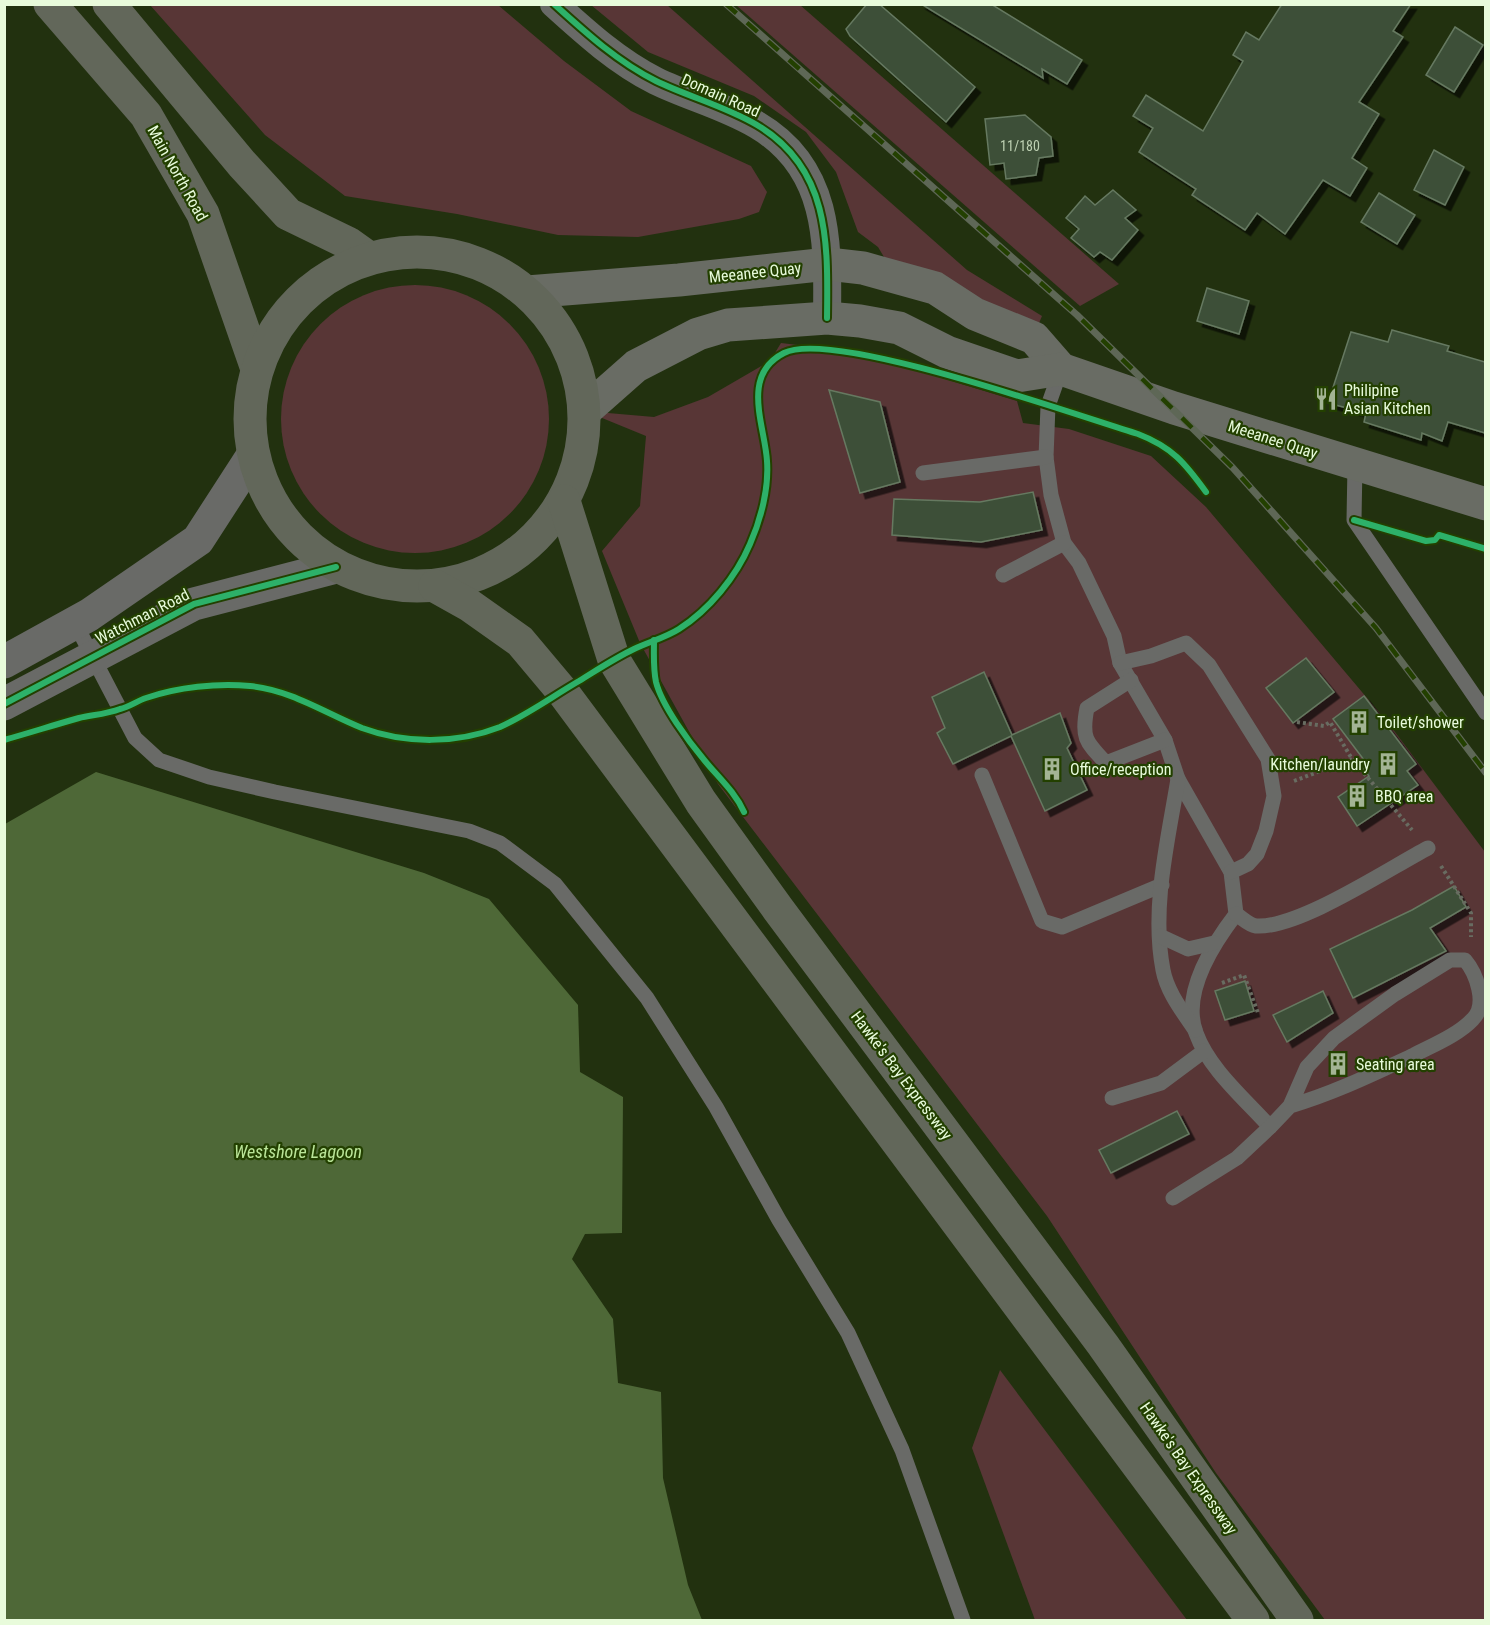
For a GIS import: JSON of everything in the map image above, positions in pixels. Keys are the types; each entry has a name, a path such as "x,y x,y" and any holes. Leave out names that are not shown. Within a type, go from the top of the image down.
{"highway":[{"name":"Main North Road","path":"50,4 146,115 203,214 257,369"},
{"path":"109,4 242,165 288,213 348,243 369,258"},
{"path":"425,251 480,262 527,292 557,326 577,366 585,411 581,457 564,501 540,533 510,559 474,577 435,586 401,587 368,580 336,567 298,538 269,500 253,455 249,410 257,369 273,332 299,299 332,274 369,258 425,251"},
{"name":"Hawke's Bay Expressway","path":"564,501 614,660 701,802 1103,1345 1297,1620"},
{"path":"435,586 469,604 520,641 562,691 1253,1620"}],"main road":[{"name":"Meeanee Quay","path":"527,292 679,280 828,264 863,268 935,288 975,314 1034,338 1061,369"},
{"name":"Meeanee Quay","path":"585,411 636,366 698,334 728,325 827,318 899,328 947,352 1017,376 1061,369 1355,465 1485,504"}],"street":[{"name":"Domain Road","path":"554,4 619,60 657,82 755,124 778,139 798,158 810,178 818,201 828,264 827,318"},
{"name":"Watchman Road","path":"4,662 75,623 146,579 198,540 253,455"},
{"name":"Watchman Road","path":"4,704 194,604 336,567"}],"lane":[{"path":"1061,369 1048,406 1046,457 1051,495 1064,543 1078,563 1114,636 1120,663 1165,740 1178,779 1231,872 1236,914 1214,943 1198,978 1195,1031"},
{"path":"923,473 1046,457"},
{"path":"1355,465 1354,520 1485,713"},
{"path":"1003,575 1064,543"},
{"path":"75,623 135,738 159,760 209,777 469,831 500,843 555,884 647,998 716,1107 779,1220 848,1333 902,1450 963,1620"},
{"path":"1120,663 1151,656 1186,643 1209,665 1268,759 1274,796 1257,854 1248,864 1231,872"},
{"path":"1131,680 1087,708 1083,731 1088,744 1106,763 1165,740"},
{"path":"981,776 1042,921 1062,927 1162,885"},
{"path":"1178,779 1162,885 1160,936 1163,971 1172,994 1195,1031 1204,1051 1270,1127"},
{"path":"1236,914 1253,926 1280,924 1319,907 1428,848"},
{"path":"1160,936 1188,950 1214,943"},
{"path":"1173,1198 1237,1158 1270,1127 1290,1106 1307,1067 1334,1038 1395,994 1450,960 1465,960 1473,969 1480,1005 1474,1018 1438,1043 1333,1094 1290,1106"},
{"path":"1112,1098 1161,1083 1204,1051"}],"path":[{"path":"1269,815 1286,802 1286,789 1294,781 1352,759 1330,722 1324,726 1297,722"},
{"path":"1196,992 1244,975 1258,1014"}],"shaded area":[{"path":"150,5 498,5 564,61 631,111 751,166 767,192 759,212 739,219 638,237 558,235 457,214 345,196 265,135"},
{"path":"591,5 667,5 967,270 1042,316 1034,335 896,277 878,247 858,232 836,172 806,132 754,96 648,52"},
{"path":"736,5 800,5 1119,284 1080,306"},
{"path":"402,285 428,285 454,290 478,300 510,324 527,344 544,380 549,419 544,458 527,494 510,514 490,531 454,548 428,553 402,553 376,548 352,538 330,523 311,504 296,482 286,458 281,432 281,406 286,380 296,356 311,334 330,315 352,300 376,290"},
{"path":"781,343 857,352 1017,401 1023,423 1069,429 1151,456 1206,507 1389,724 1485,852 1485,1620 1325,1620 1216,1473 1047,1216 718,784 640,643 602,551 640,506 646,436 585,411 654,417 708,397 770,361"},
{"path":"1000,1370 1187,1620 1035,1620 972,1448"}],"water":[{"name":"Westshore Lagoon","path":"96,772 424,873 489,899 578,1005 580,1072 623,1097 622,1233 585,1234 572,1259 613,1319 618,1383 661,1392 663,1478 688,1585 702,1620 5,1620 5,824"}],"building":[{"path":"867,4 879,4 975,87 946,122 850,36 846,29"},
{"path":"921,4 991,4 1082,60 1067,84 1042,69 1043,78"},
{"path":"1282,4 1411,4 1393,31 1403,37 1359,102 1379,114 1352,158 1367,168 1350,196 1323,180 1285,234 1257,213 1245,230 1192,195 1196,189 1139,152 1153,128 1133,116 1146,95 1203,131 1243,61 1233,55 1246,32 1259,40"},
{"path":"1455,27 1483,45 1454,92 1426,75"},
{"path":"1025,115 1051,137 1053,156 1039,158 1036,175 1006,179 1004,163 990,165 985,119"},
{"path":"1434,150 1464,167 1445,205 1414,190"},
{"path":"1113,190 1136,210 1125,218 1138,230 1112,260 1100,252 1094,257 1071,238 1079,229 1066,218 1085,196 1095,205"},
{"path":"1379,193 1415,215 1397,244 1361,222"},
{"path":"1207,288 1249,301 1239,334 1197,321"},
{"path":"1392,330 1449,346 1447,351 1485,362 1485,433 1448,422 1442,441 1422,433 1421,440 1364,422 1366,413 1328,403 1351,332 1388,342"},
{"path":"829,390 880,402 900,482 860,493"},
{"path":"1033,492 1042,530 981,542 892,535 894,499 980,502"},
{"path":"1306,658 1334,692 1293,723 1266,688"},
{"path":"984,672 1012,735 1060,713 1071,743 1067,748 1087,790 1045,811 1011,736 953,764 937,733 945,728 932,697"},
{"path":"1364,696 1416,764 1407,771 1418,785 1357,826 1338,797 1369,776 1360,764 1364,760 1333,719"},
{"path":"1454,886 1466,907 1430,928 1446,951 1353,998 1330,949 1412,910"},
{"path":"1245,981 1254,1011 1225,1020 1215,991"},
{"path":"1323,991 1333,1013 1287,1042 1273,1015"},
{"path":"1177,1111 1189,1134 1111,1173 1099,1150"}],"railway":[{"path":"726,4 1077,315 1233,468 1376,628 1486,773"}],"cycle path":[{"path":"554,4 615,56 656,81 732,112 757,125 781,143 799,163 811,185 820,210 825,235 827,318"},
{"path":"4,740 79,718 115,711 158,694 224,685 250,686 280,692 362,728 396,737 449,739 466,737 500,727 620,656 679,629 701,612 720,592 744,556 761,514 767,461 758,402 759,388 762,374 784,353 811,349 851,353 901,363 956,377 1138,434 1169,450 1206,492"},
{"path":"1354,520 1426,541 1435,540 1439,535 1486,549"},
{"path":"4,704 194,604 336,567"},
{"path":"654,640 655,677 664,702 684,734 731,792 744,812"}],"place":[{"name":"Philipine Asian Kitchen","path":"1326,399"},
{"name":"Toilet/shower","path":"1359,722"},
{"name":"Kitchen/laundry","path":"1388,764"},
{"name":"Office/reception","path":"1052,769"},
{"name":"BBQ area","path":"1357,796"},
{"name":"Seating area","path":"1338,1064"}]}
